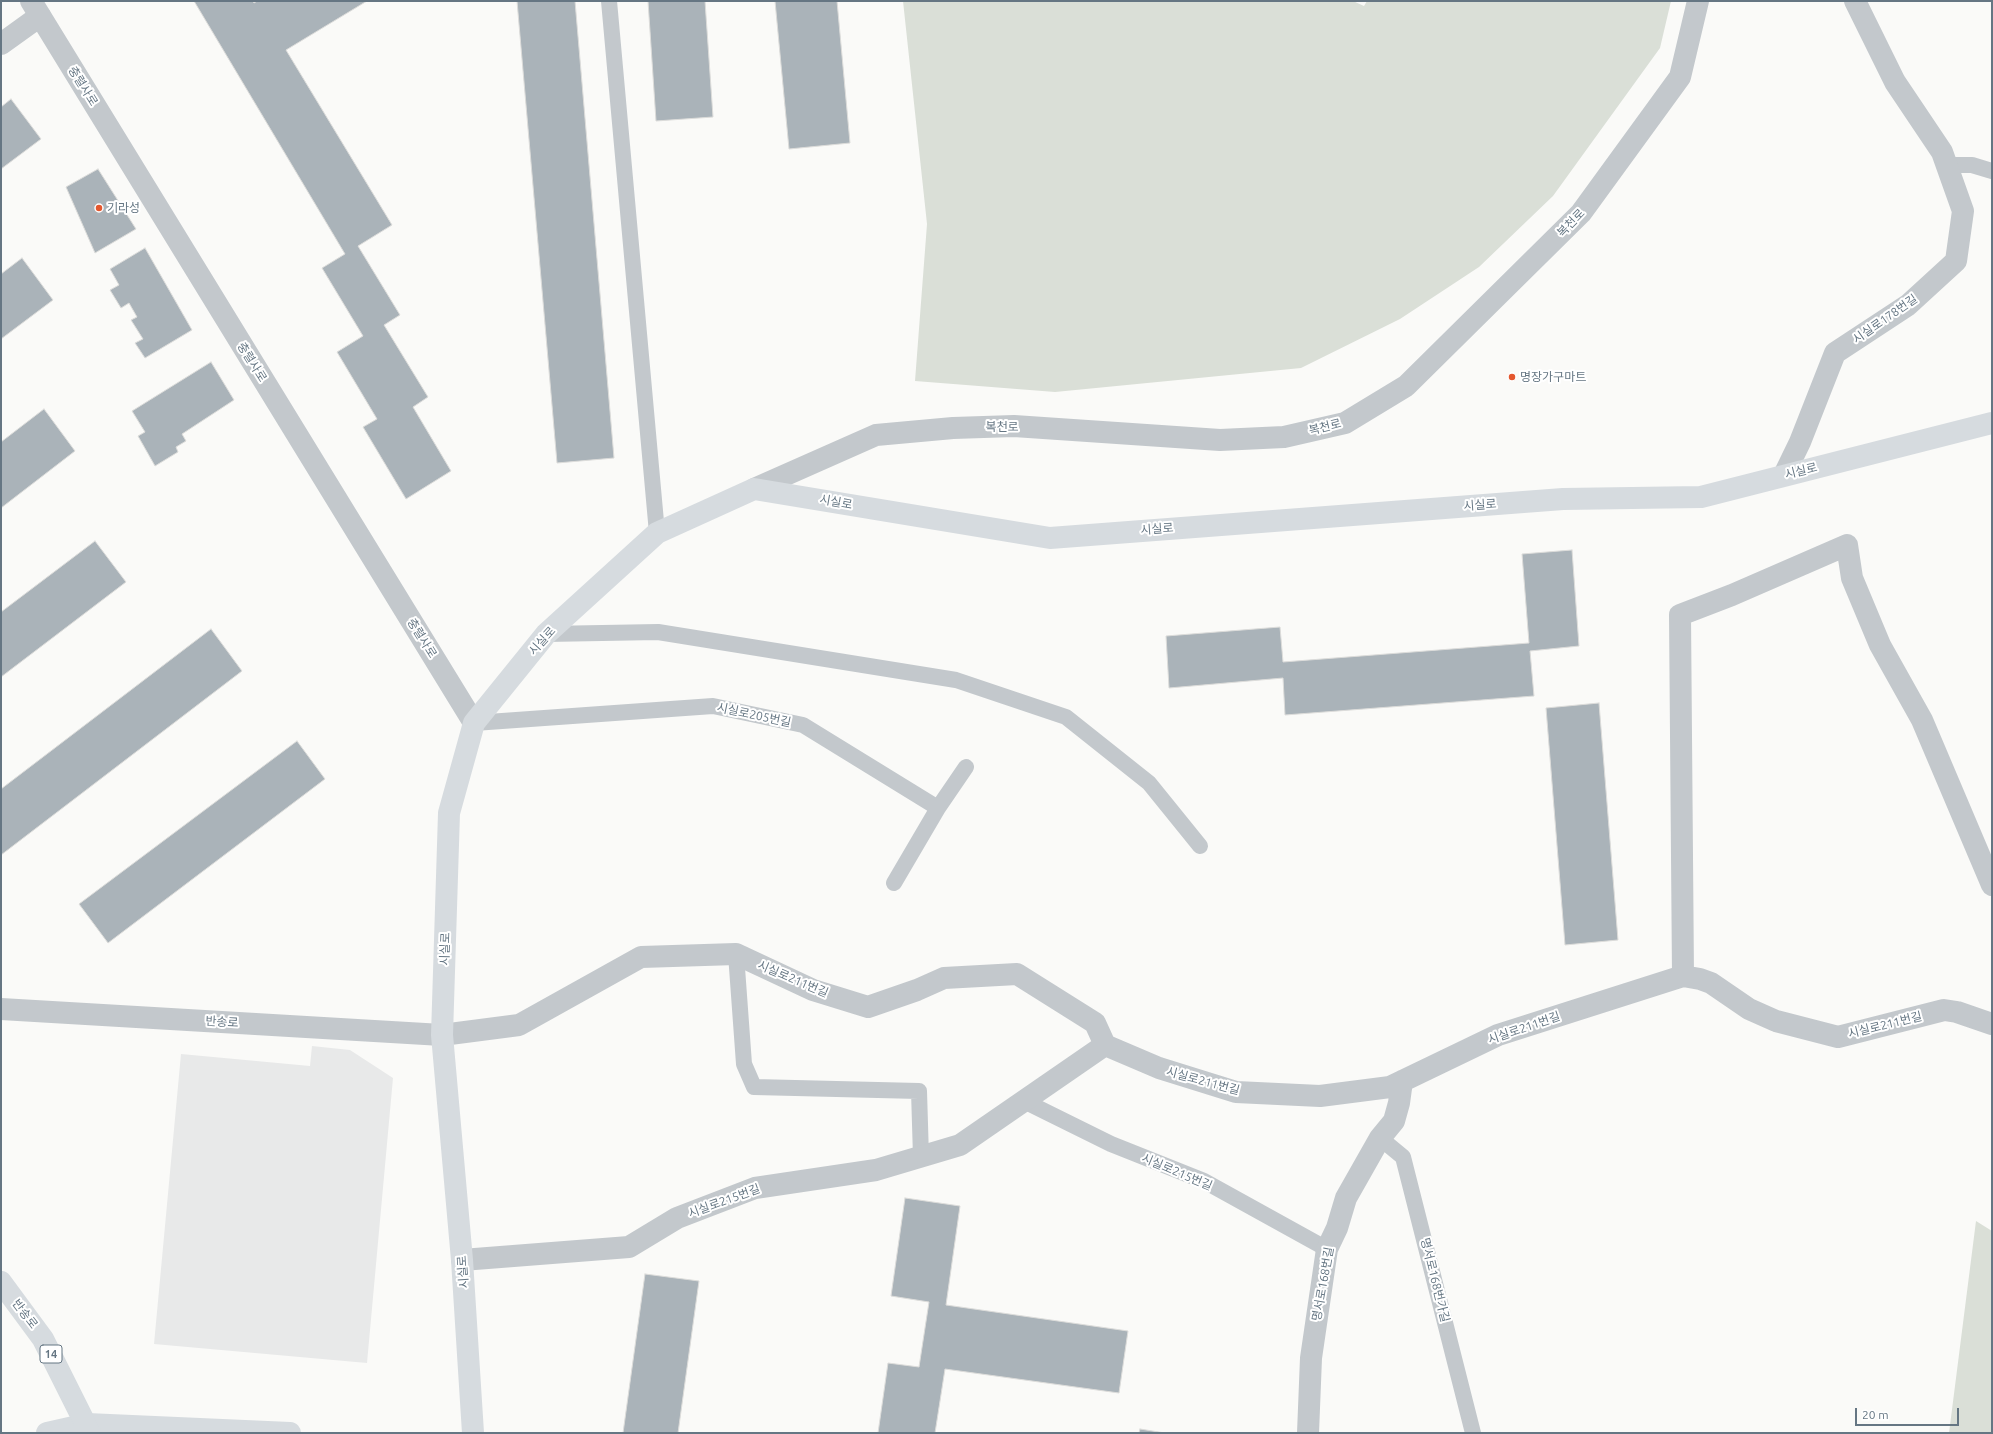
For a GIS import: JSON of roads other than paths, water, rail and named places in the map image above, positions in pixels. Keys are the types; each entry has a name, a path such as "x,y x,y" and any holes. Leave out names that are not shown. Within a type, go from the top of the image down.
{"main road":[{"name":"시실로","path":"473,1433 462,1260 442,1035 449,813 474,723 546,634 656,533 754,489 1050,538 1563,499 1701,497 1992,423"},
{"name":"반송로","path":"1,1282 43,1339 89,1428"},
{"path":"47,1433 89,1428 290,1433"}],"street":[{"name":"복천로","path":"754,489 876,435 953,428 1014,426 1220,440 1284,437 1345,423 1406,386 1581,213 1680,77 1698,1"},
{"name":"시실로178번길","path":"1784,475 1800,442 1835,354 1908,305 1956,261 1963,211 1942,152 1895,82 1855,1"},
{"path":"1,44 35,8"},
{"name":"충렬사로","path":"35,8 474,723"},
{"path":"1683,976 1680,615 1732,595 1847,545 1852,578 1877,638 1922,720 1992,885"},
{"name":"시실로211번길","path":"442,1035 519,1026 641,957 736,954 813,990 868,1007 917,990 944,978 1017,974 1095,1022 1104,1045 1159,1068 1236,1092 1320,1096 1390,1087 1498,1035 1683,976 1700,979 1711,983 1749,1009 1776,1021 1838,1037 1944,1010 1957,1012 1992,1024"},
{"name":"반송로","path":"1,1009 442,1035"},
{"name":"시실로215번길","path":"462,1260 629,1247 677,1218 755,1188 876,1170 960,1145 1104,1045"},
{"name":"명서로168번길","path":"1308,1433 1311,1358 1327,1249 1337,1228 1346,1198 1380,1138 1394,1121 1399,1104 1402,1081"}],"lane":[{"path":"610,1 656,533"},
{"path":"1946,164 1972,165 1992,171"},
{"path":"546,634 658,632 956,680 1066,718 1149,783 1200,846"},
{"name":"시실로205번길","path":"474,723 713,706 803,725 938,808"},
{"path":"894,883 938,808 966,767"},
{"path":"736,954 744,1064 754,1087 919,1091 921,1157"},
{"name":"시실로215번길","path":"1024,1101 1111,1144 1204,1181 1327,1249"},
{"name":"명서로168번가길","path":"1380,1138 1404,1157 1473,1433"}],"place":[{"name":"기라성","path":"99,208"},
{"name":"명장가구마트","path":"1512,377"}]}
